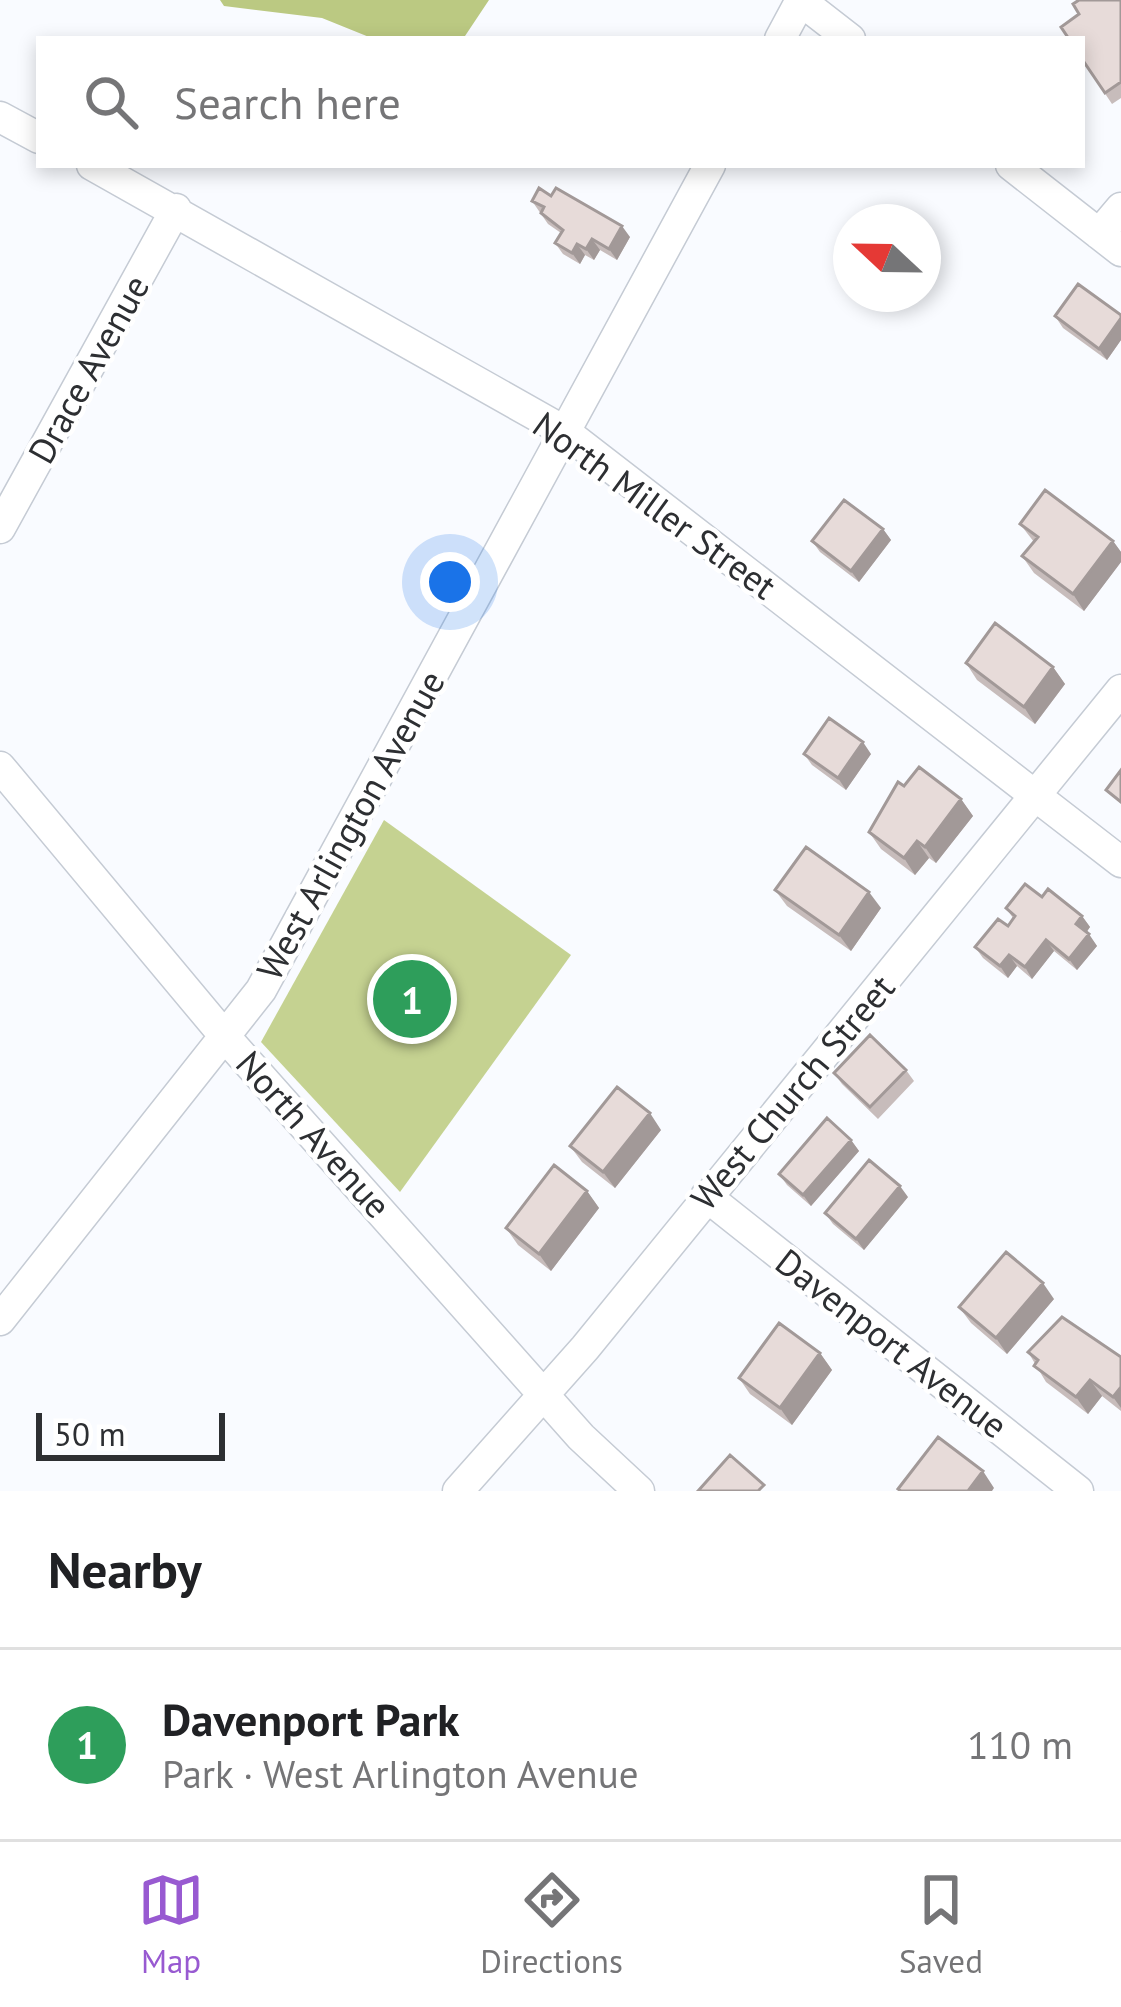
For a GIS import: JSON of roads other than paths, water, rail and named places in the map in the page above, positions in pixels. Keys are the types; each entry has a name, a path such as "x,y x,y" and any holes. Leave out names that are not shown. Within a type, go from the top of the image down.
{"street":[{"path":"782,36 801,0 846,36"},
{"path":"0,117 36,135"},
{"name":"North Miller Street","path":"98,168 564,431 1121,862"},
{"name":"West Arlington Avenue","path":"0,1319 227,1039 261,990 708,168"},
{"path":"1015,168 1110,243 1121,208"},
{"name":"Drace Avenue","path":"0,528 176,209"},
{"name":"West Church Street","path":"458,1491 545,1395 1121,689"},
{"name":"North Avenue","path":"0,767 227,1039 545,1395 639,1491"},
{"name":"Davenport Avenue","path":"706,1196 1078,1491"}],"place":[{"name":"Davenport Park","path":"412,999"}]}
